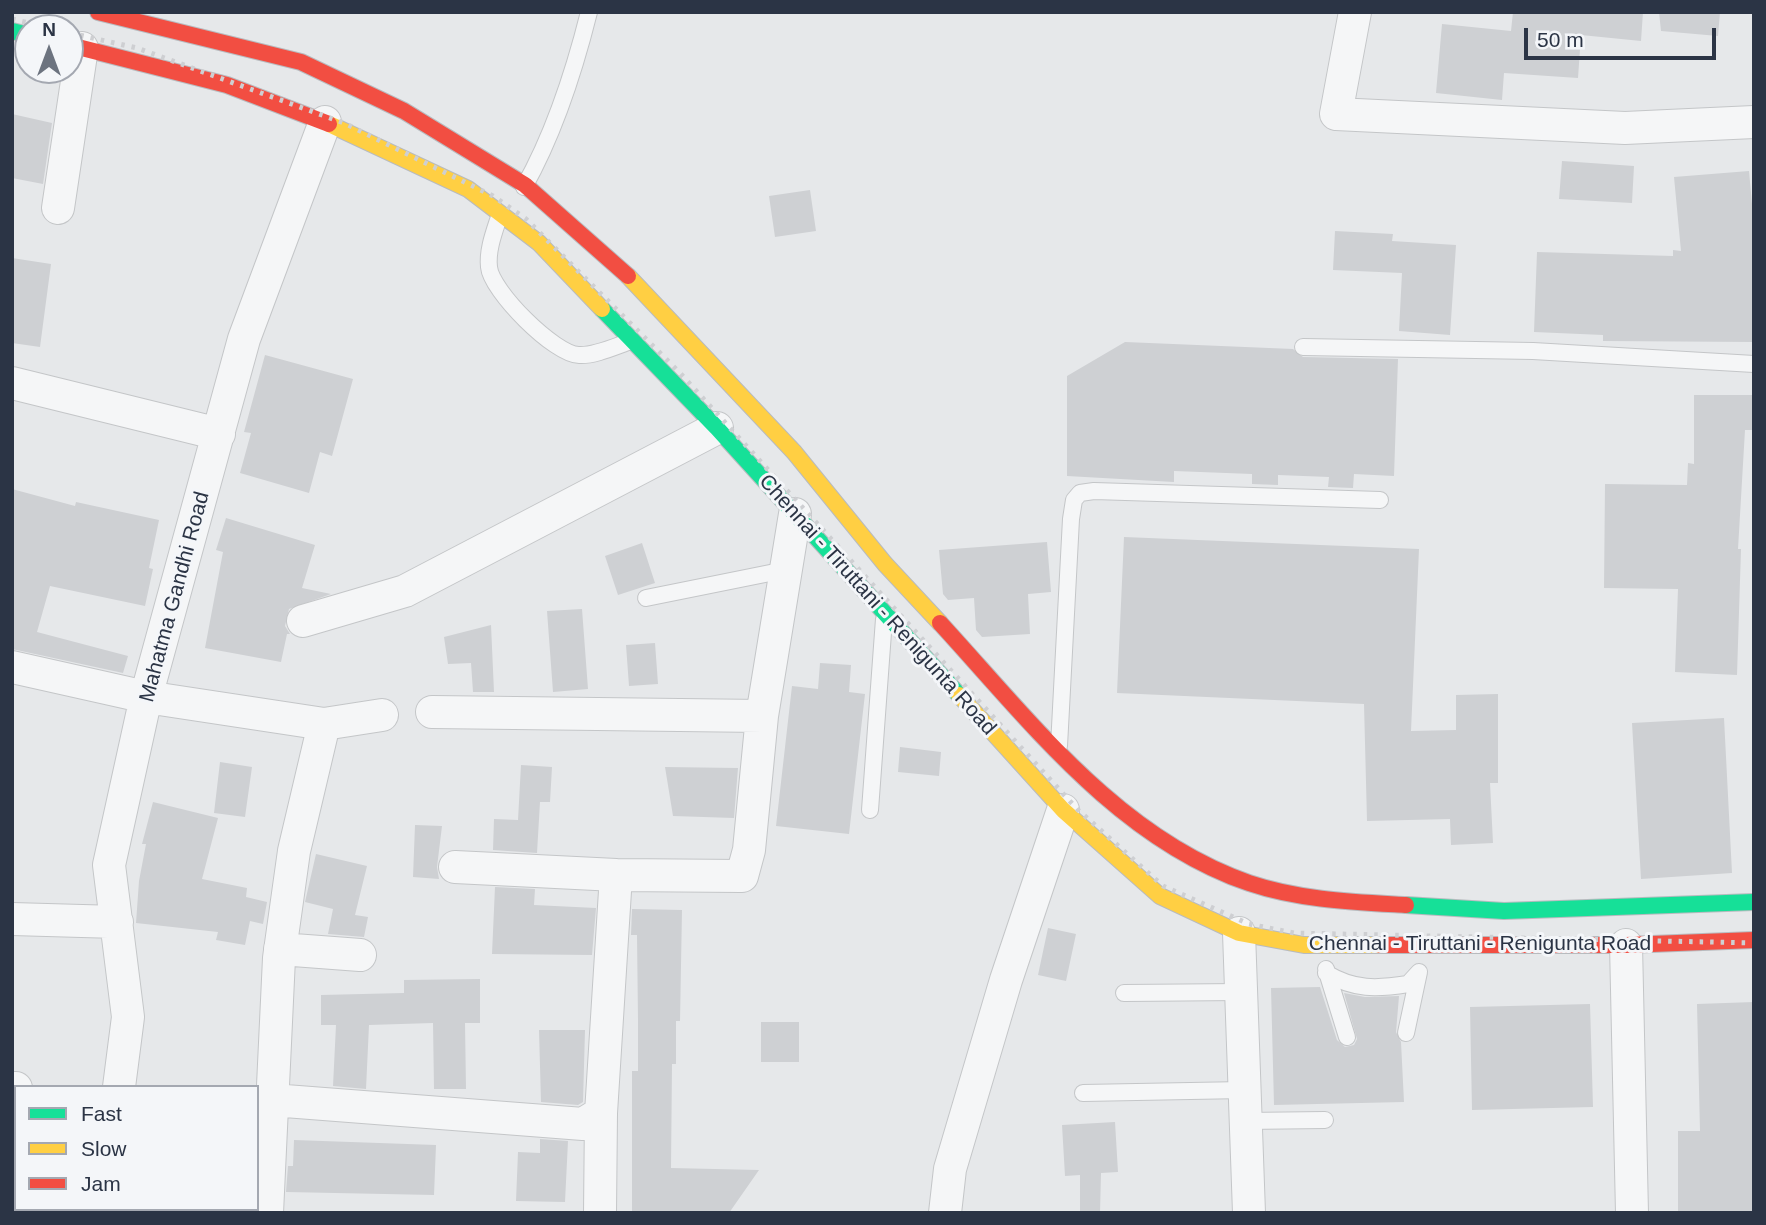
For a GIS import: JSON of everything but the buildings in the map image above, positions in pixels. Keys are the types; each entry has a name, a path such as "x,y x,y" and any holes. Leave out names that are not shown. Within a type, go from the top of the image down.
{"highway":[{"name":"Chennai - Tiruttani - Renigunta Road","path":"98,12 302,62 404,111 525,185 656,302 794,452 885,564 1059,752 1117,809 1182,851 1249,883 1325,900 1504,911 1754,902"},
{"name":"Chennai - Tiruttani - Renigunta Road","path":"84,49 227,85 325,122 468,189 539,243 717,428 1063,810 1160,896 1239,933 1323,945 1626,945 1754,940"}],"street":[{"path":"1355,12 1336,114 1625,128 1754,122"},
{"path":"58,208 72,84"},
{"name":"Mahatma Gandhi Road","path":"119,1085 128,1017 109,865 146,697 244,340 325,122"},
{"path":"12,383 219,434"},
{"path":"303,621 405,591 717,428"},
{"path":"454,867 616,875 742,876 750,849 762,716 795,514"},
{"path":"12,667 146,697 324,724 382,715"},
{"path":"432,712 762,716"},
{"path":"267,1213 280,948 294,851 324,724"},
{"path":"945,1213 954,1156 1006,980 1063,810"},
{"path":"600,1213 601,1113 616,875"},
{"path":"12,919 117,922"},
{"path":"1239,933 1249,1213"},
{"path":"1626,945 1632,1213"},
{"path":"280,948 360,955"},
{"path":"272,1100 583,1124 601,1113"}],"lane":[{"path":"589,12 576,64 556,120 525,185 500,214 492,240 488,268 499,291 562,351 580,356 633,341"},
{"path":"1303,347 1534,351 1754,364"},
{"path":"1059,752 1071,519 1074,499 1080,493 1094,491 1380,500"},
{"path":"646,598 785,569"},
{"path":"870,810 885,614"},
{"path":"1323,945 1326,973 1347,1037"},
{"path":"1406,1033 1425,945"},
{"path":"1326,973 1346,985 1358,987 1408,984 1419,972"},
{"path":"1124,993 1241,992"},
{"path":"1083,1093 1245,1105 1325,1120"}],"railway":[{"path":"84,36 137,48 344,123 493,196 526,219 679,372 1077,809 1163,886 1249,924 1294,933 1754,943"}],"traffic: fast":[{"path":"602,309 717,428 959,695"},
{"path":"1406,905 1504,911 1754,902"}],"traffic: slow":[{"path":"329,124 468,189 539,243 602,309"},
{"path":"628,276 794,452 885,564 940,623"},
{"path":"959,695 1063,810 1160,896 1239,933 1304,945 1380,945"}],"traffic: jam":[{"path":"98,12 301,62 404,111 525,185 628,276"},
{"path":"84,49 227,85 329,124"},
{"path":"940,623 1079,773 1117,807 1158,837 1202,863 1268,889 1327,899 1406,905"},
{"path":"1380,945 1626,945 1754,940"}]}
